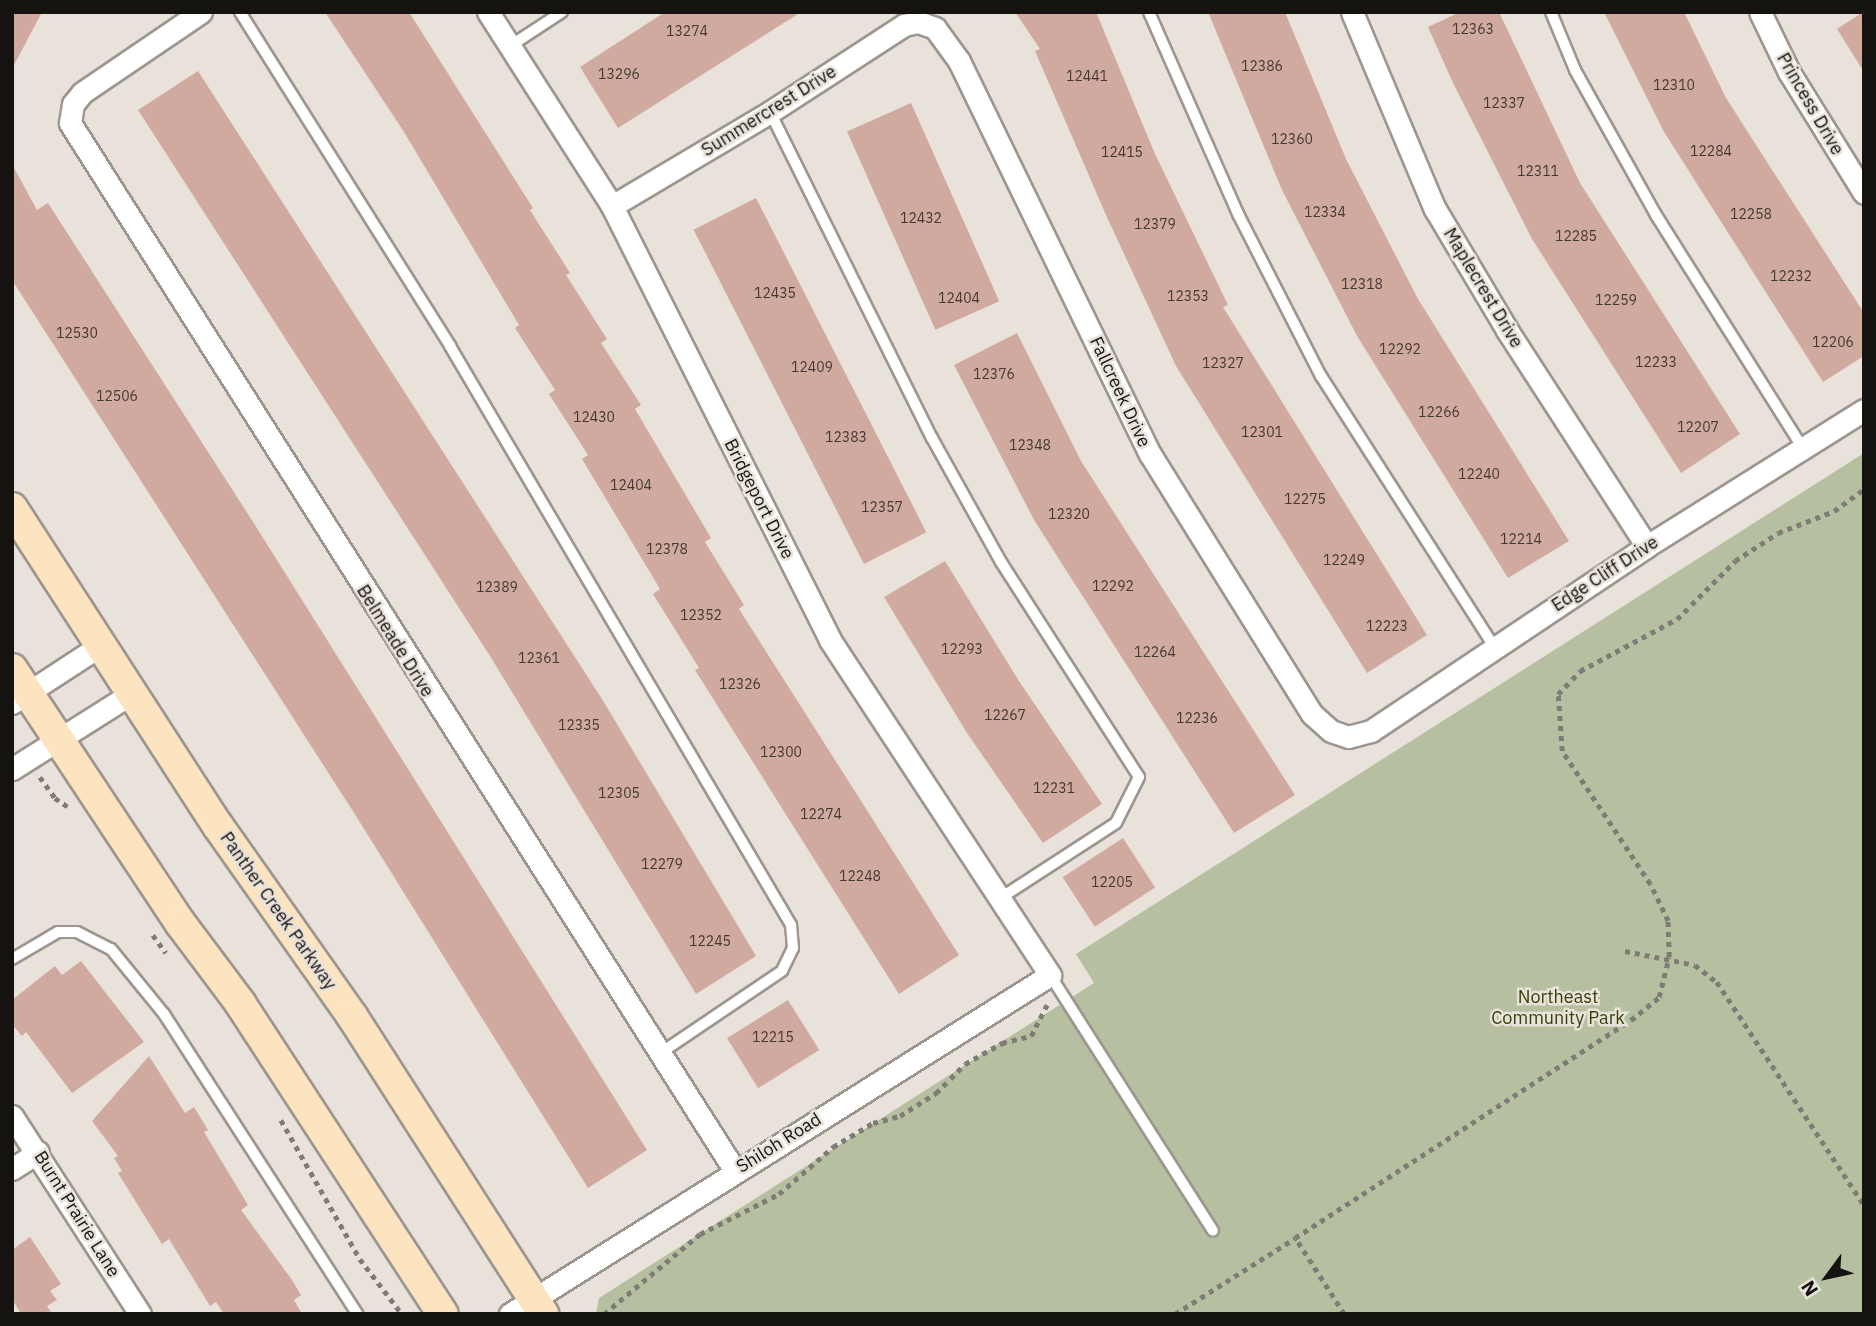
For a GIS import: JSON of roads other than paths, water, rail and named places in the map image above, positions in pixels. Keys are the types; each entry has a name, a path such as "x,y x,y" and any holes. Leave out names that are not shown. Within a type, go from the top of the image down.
{"main road":[{"name":"Panther Creek Parkway","path":"12,508 218,826 326,977 529,1309"},
{"path":"17,688 60,740 181,924 240,1003 443,1314"}],"street":[{"name":"Belmeade Drive","path":"201,12 92,85 73,104 69,123 735,1171"},
{"name":"Bridgeport Drive","path":"488,12 612,206 830,640 1050,975"},
{"name":"Maplecrest Drive","path":"1352,12 1435,209 1507,330 1647,545"},
{"name":"Princess Drive","path":"1760,12 1789,72 1864,193"},
{"name":"Summercrest Drive","path":"612,206 770,112 904,25 927,23"},
{"name":"Fallcreek Drive","path":"927,23 944,37 959,61 1150,454 1312,714 1331,731 1348,737"},
{"name":"Edge Cliff Drive","path":"1348,737 1371,731 1647,545 1864,410"},
{"path":"17,688 101,645"},
{"path":"20,764 132,693"},
{"name":"Shiloh Road","path":"529,1309 735,1171 1050,975"},
{"name":"Burnt Prairie Lane","path":"12,1116 38,1152 136,1312"},
{"path":"12,1169 38,1152"}],"lane":[{"path":"240,12 450,346 791,925 793,948 782,971 659,1054"},
{"path":"510,46 562,12"},
{"path":"1149,12 1238,214 1321,376 1494,646"},
{"path":"1551,12 1575,70 1656,215 1803,448"},
{"path":"770,112 932,438 1001,562 1139,777 1116,824 999,899"},
{"path":"12,959 58,933 77,932 111,949 164,1014 357,1314"},
{"path":"1050,975 1213,1231"}],"park label":[{"name":"Northeast Community Park","path":"1558,1008"}]}
